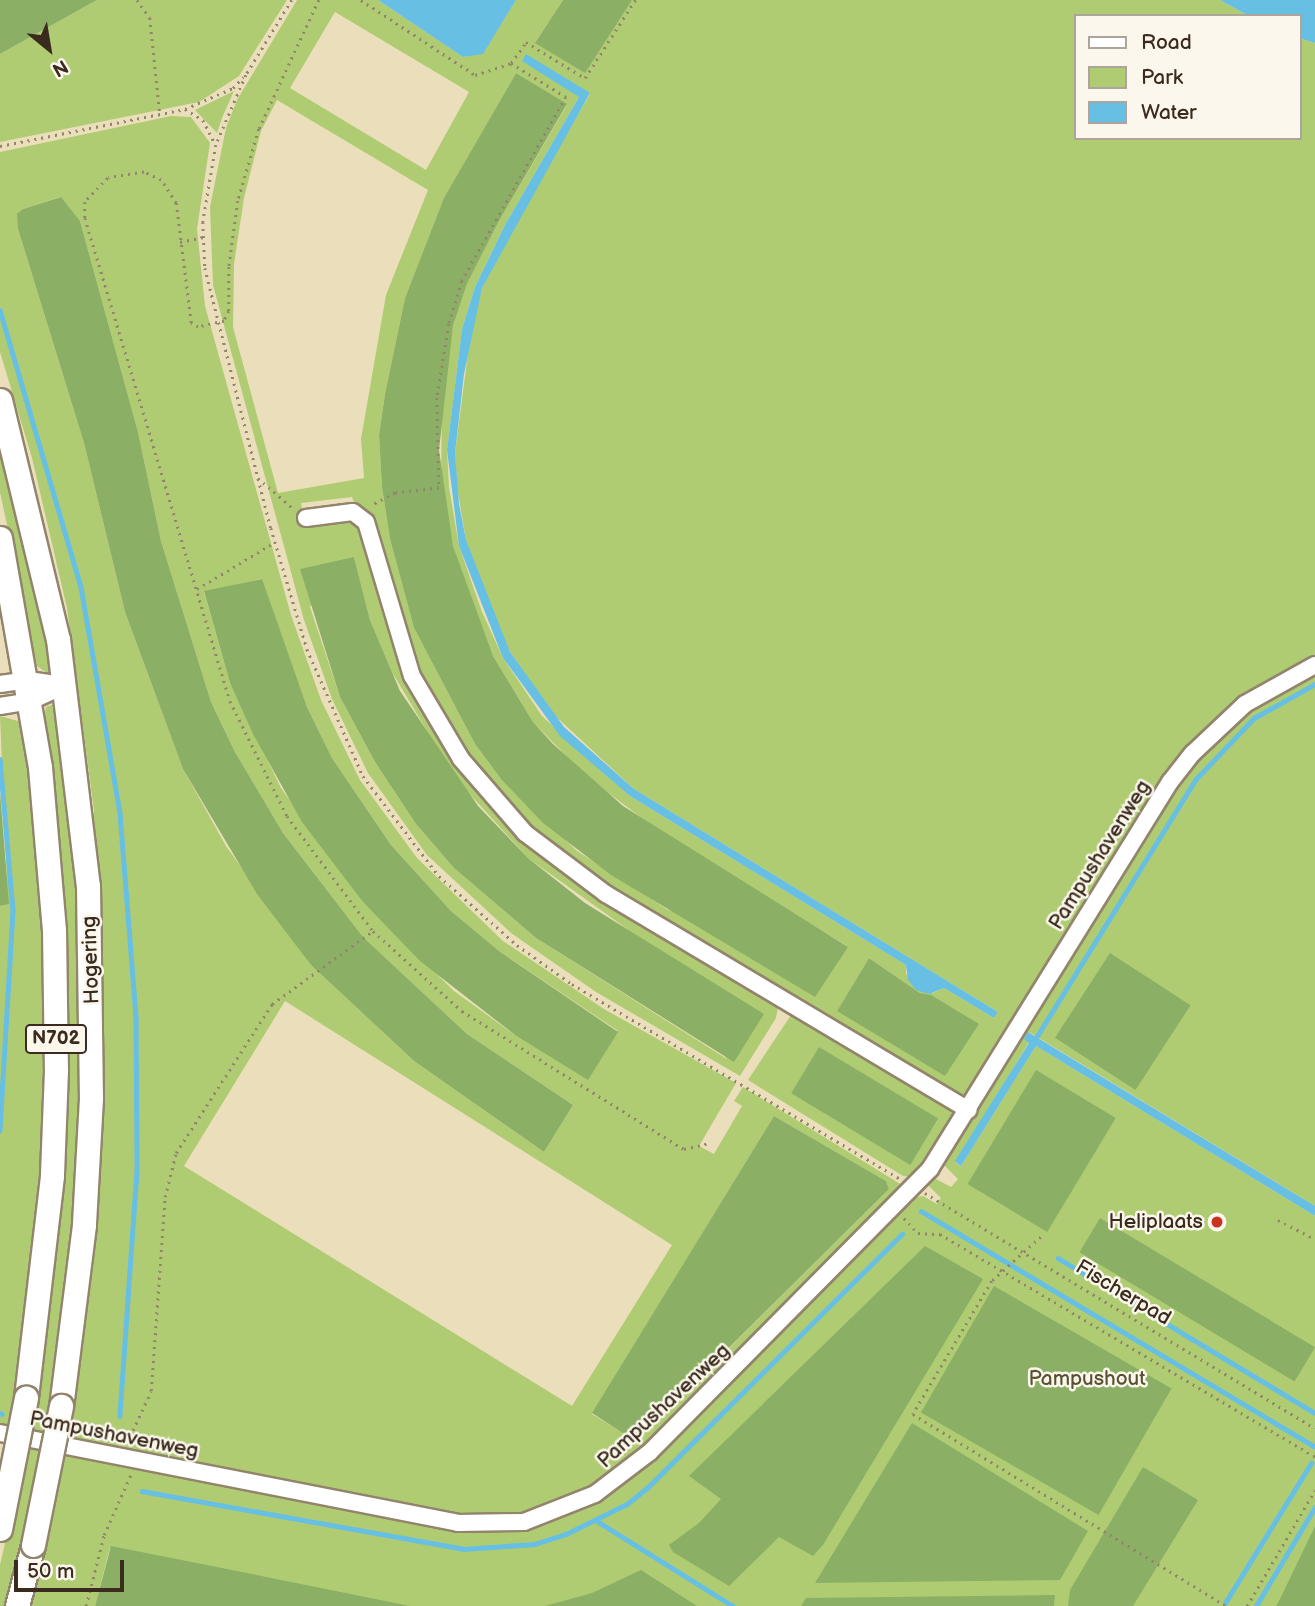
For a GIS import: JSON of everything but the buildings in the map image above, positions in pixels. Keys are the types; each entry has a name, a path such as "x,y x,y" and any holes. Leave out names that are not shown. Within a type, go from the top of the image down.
{"highway":[{"name":"Hogering","path":"0,400 35,534 65,685 88,886 92,1020 84,1225 61,1406 33,1545 17,1606"},
{"name":"Hogering","path":"0,538 29,691 49,849 56,1070 47,1233 26,1398 0,1529"}],"street":[{"path":"306,518 359,513 369,530 412,676 461,759 525,833 606,894 968,1110"},
{"name":"Pampushavenweg","path":"0,1433 128,1460 485,1526 548,1516 608,1487 650,1452 914,1187 968,1110 1170,782 1193,753 1245,705 1315,665"},
{"path":"0,684 29,691"},
{"path":"0,706 29,691 65,685"}],"path":[{"path":"136,0 150,18 160,114"},
{"path":"0,146 185,109 233,88 246,75 292,0"},
{"path":"319,0 259,129 241,189 224,321 198,327 191,323 176,203 161,180 145,172 108,178 85,202 85,218 230,701 264,776 326,874 373,931 462,1011 684,1149 706,1144"},
{"path":"361,0 475,75 511,63 526,41 586,78 635,0"},
{"path":"359,513 395,493 439,488 437,398 449,324 462,281 566,97 511,63"},
{"path":"185,109 203,120 216,145"},
{"path":"180,242 204,237"},
{"path":"258,478 306,518"},
{"path":"197,589 275,542"},
{"path":"86,1606 104,1535 151,1391 165,1197 176,1153 272,1004 373,931"},
{"name":"Fischerpad","path":"914,1187 1315,1428"},
{"path":"894,1208 918,1233 940,1234 1315,1457"},
{"path":"1278,1220 1315,1239"},
{"path":"1041,1237 1002,1270 913,1414 1227,1606"},
{"path":"1247,1606 1315,1490"}],"green space":[{"path":"0,0 97,0 0,54"},
{"path":"97,0 287,0 239,76 199,102 0,142 0,54"},
{"path":"297,0 378,0 463,57 483,53 516,0 563,0 535,43 632,0 1220,0 1245,14 1074,14 1074,140 1301,140 1301,39 1315,43 1315,659 1242,699 1185,753 967,1094 957,1096 607,888 549,846 482,779 415,672 352,497 301,503 305,522 357,517 394,635 457,762 496,812 568,875 778,1007 776,1018 740,1076 596,992 511,933 427,855 368,773 332,699 304,620 213,285 210,207 226,128 237,100","holes":["335,12 469,92 426,170 290,88","516,73 567,105 499,221 467,284 453,326 442,399 441,484 453,546 474,610 493,656 533,722 587,777 662,833 847,946 668,910 577,851 501,779 475,744 414,628 390,539 382,487 379,435 405,298 444,199","590,94 512,228 482,288 471,330 455,453 457,487 466,540 489,608 510,652 550,711 634,789 998,1012 994,1018 944,988 933,993 906,974 906,965 630,796 542,716 503,658 482,612 459,546 449,487 447,450 462,329 475,287 505,225 579,97","277,100 428,190 386,295 361,439 364,478 278,493 233,327 234,264 244,198 261,131","354,557 370,620 392,672 455,778 528,858 644,941 727,1059 536,938 454,868 416,824 375,762 340,697 310,607","869,958 920,993 929,995 837,1011"]},
{"path":"563,0 632,0 585,73 535,43"},
{"path":"516,73 567,104 499,221 467,284 453,326 439,450 453,546 493,656 533,722 553,744 623,806 848,947 815,997 611,875 543,823 501,779 475,744 414,628 390,539 382,487 379,435 385,394 405,298 444,198"},
{"path":"234,91 222,118 217,133 195,110"},
{"path":"171,116 191,117 210,143 197,229 205,306 291,615 321,700 360,780 417,858 503,941 604,1009 736,1083 699,1146 714,1154 742,1106 734,1101 743,1087 902,1185 631,1462 604,1483 535,1514 482,1521 62,1438 100,1154 102,995 93,897 94,810 67,608 32,458 0,352 0,152","holes":["60,197 80,221 138,432 161,541 211,702 235,752 283,833 363,937 467,1034 573,1105 544,1152 414,1061 311,965 226,846 183,769 125,612 84,443 18,229 23,209","261,579 307,707 332,758 391,845 451,911 499,951 618,1031 515,1035 454,991 363,902 281,788 230,683 204,592","285,1001 672,1245 572,1406 184,1166","774,1116 886,1181 889,1189 636,1441 592,1414"]},
{"path":"61,197 80,221 138,432 161,541 211,702 235,752 283,833 363,937 467,1034 573,1105 544,1152 414,1061 311,965 257,894 183,769 125,612 84,443 18,229 17,214 23,209"},
{"path":"0,419 31,542 52,672 47,673 37,666 0,492"},
{"path":"354,557 370,620 400,691 478,806 528,858 585,903 764,1014 734,1062 536,938 454,868 416,824 375,762 340,697 300,569"},
{"path":"262,579 307,707 332,758 391,845 451,911 499,951 618,1032 588,1080 515,1035 420,961 363,902 302,822 253,734 230,683 204,591"},
{"name":"Pampushout","path":"1315,671 1315,1206 1029,1032 1029,1042 956,1163 961,1166 1036,1046 1315,1216 1315,1606 105,1606 110,1547 95,1606 24,1606 60,1449 484,1531 561,1517 616,1488 644,1466 853,1261 911,1198 923,1196 937,1204 941,1198 926,1183 934,1178 951,1187 958,1179 944,1165 944,1158 1176,785 1250,709"},
{"path":"54,704 77,879 85,988 78,1217 47,1435 31,1432 54,1263 64,1141 64,897 45,713 46,707"},
{"path":"0,716 18,721 29,741 43,926 48,1158 13,1428 0,1426 0,906 8,904"},
{"path":"0,792 9,904 0,906"},
{"path":"1110,953 1191,1005 1136,1090 1055,1038"},
{"path":"869,958 920,993 931,995 979,1024 945,1076 837,1011"},
{"path":"791,1015 950,1107 953,1117 912,1177 903,1176 748,1080"},
{"path":"819,1047 938,1119 910,1165 791,1093"},
{"path":"1036,1070 1116,1118 1047,1232 967,1184"},
{"path":"774,1116 886,1181 889,1189 635,1441 592,1413"},
{"path":"1100,1218 1315,1347 1295,1382 1079,1252"},
{"path":"925,1246 983,1279 823,1545 813,1556 779,1537 729,1586 673,1552 669,1545 699,1523 721,1499 689,1476"},
{"path":"994,1286 1172,1388 1099,1515 921,1412"},
{"path":"912,1423 1088,1531 1060,1580 815,1583"},
{"path":"27,1448 43,1451 7,1606 0,1606 0,1565"},
{"path":"1143,1467 1198,1500 1133,1606 1068,1606 1070,1590"},
{"path":"1315,1526 1315,1606 1276,1606 1280,1599"},
{"path":"111,1546 247,1573 410,1606 95,1606"},
{"path":"641,1570 697,1606 545,1606 592,1593"},
{"path":"1055,1595 1054,1606 801,1606 806,1598"}],"water":[{"path":"378,0 516,0 483,54 463,57"},
{"path":"1220,0 1315,0 1315,43 1301,39 1301,14 1245,14"},
{"path":"526,54 590,93 482,288 464,374 455,453 459,504 466,540 510,652 564,727 634,789 998,1012 994,1018 944,988 929,994 916,990 908,980 906,965 630,796 560,736 503,658 459,546 447,450 462,329 475,287 505,225 579,97 522,61"},
{"path":"1028,1032 1315,1206 1315,1216 1036,1046 961,1166 955,1161 1029,1043 1024,1039"}],"waterway":[{"path":"0,310 81,587 120,813 136,1017 137,1171 120,1416"},
{"path":"1034,1041 1195,780 1254,718 1315,684"},
{"path":"0,759 13,911 0,1131"},
{"path":"921,1211 1315,1447"},
{"path":"142,1491 463,1549 535,1544 566,1534 627,1504 647,1488 902,1234"},
{"path":"1058,1258 1315,1413"},
{"path":"1225,1603 1311,1463"},
{"path":"1256,1606 1315,1507"},
{"path":"597,1521 733,1606"}],"place":[{"name":"Heliplaats","path":"1217,1222"}]}
